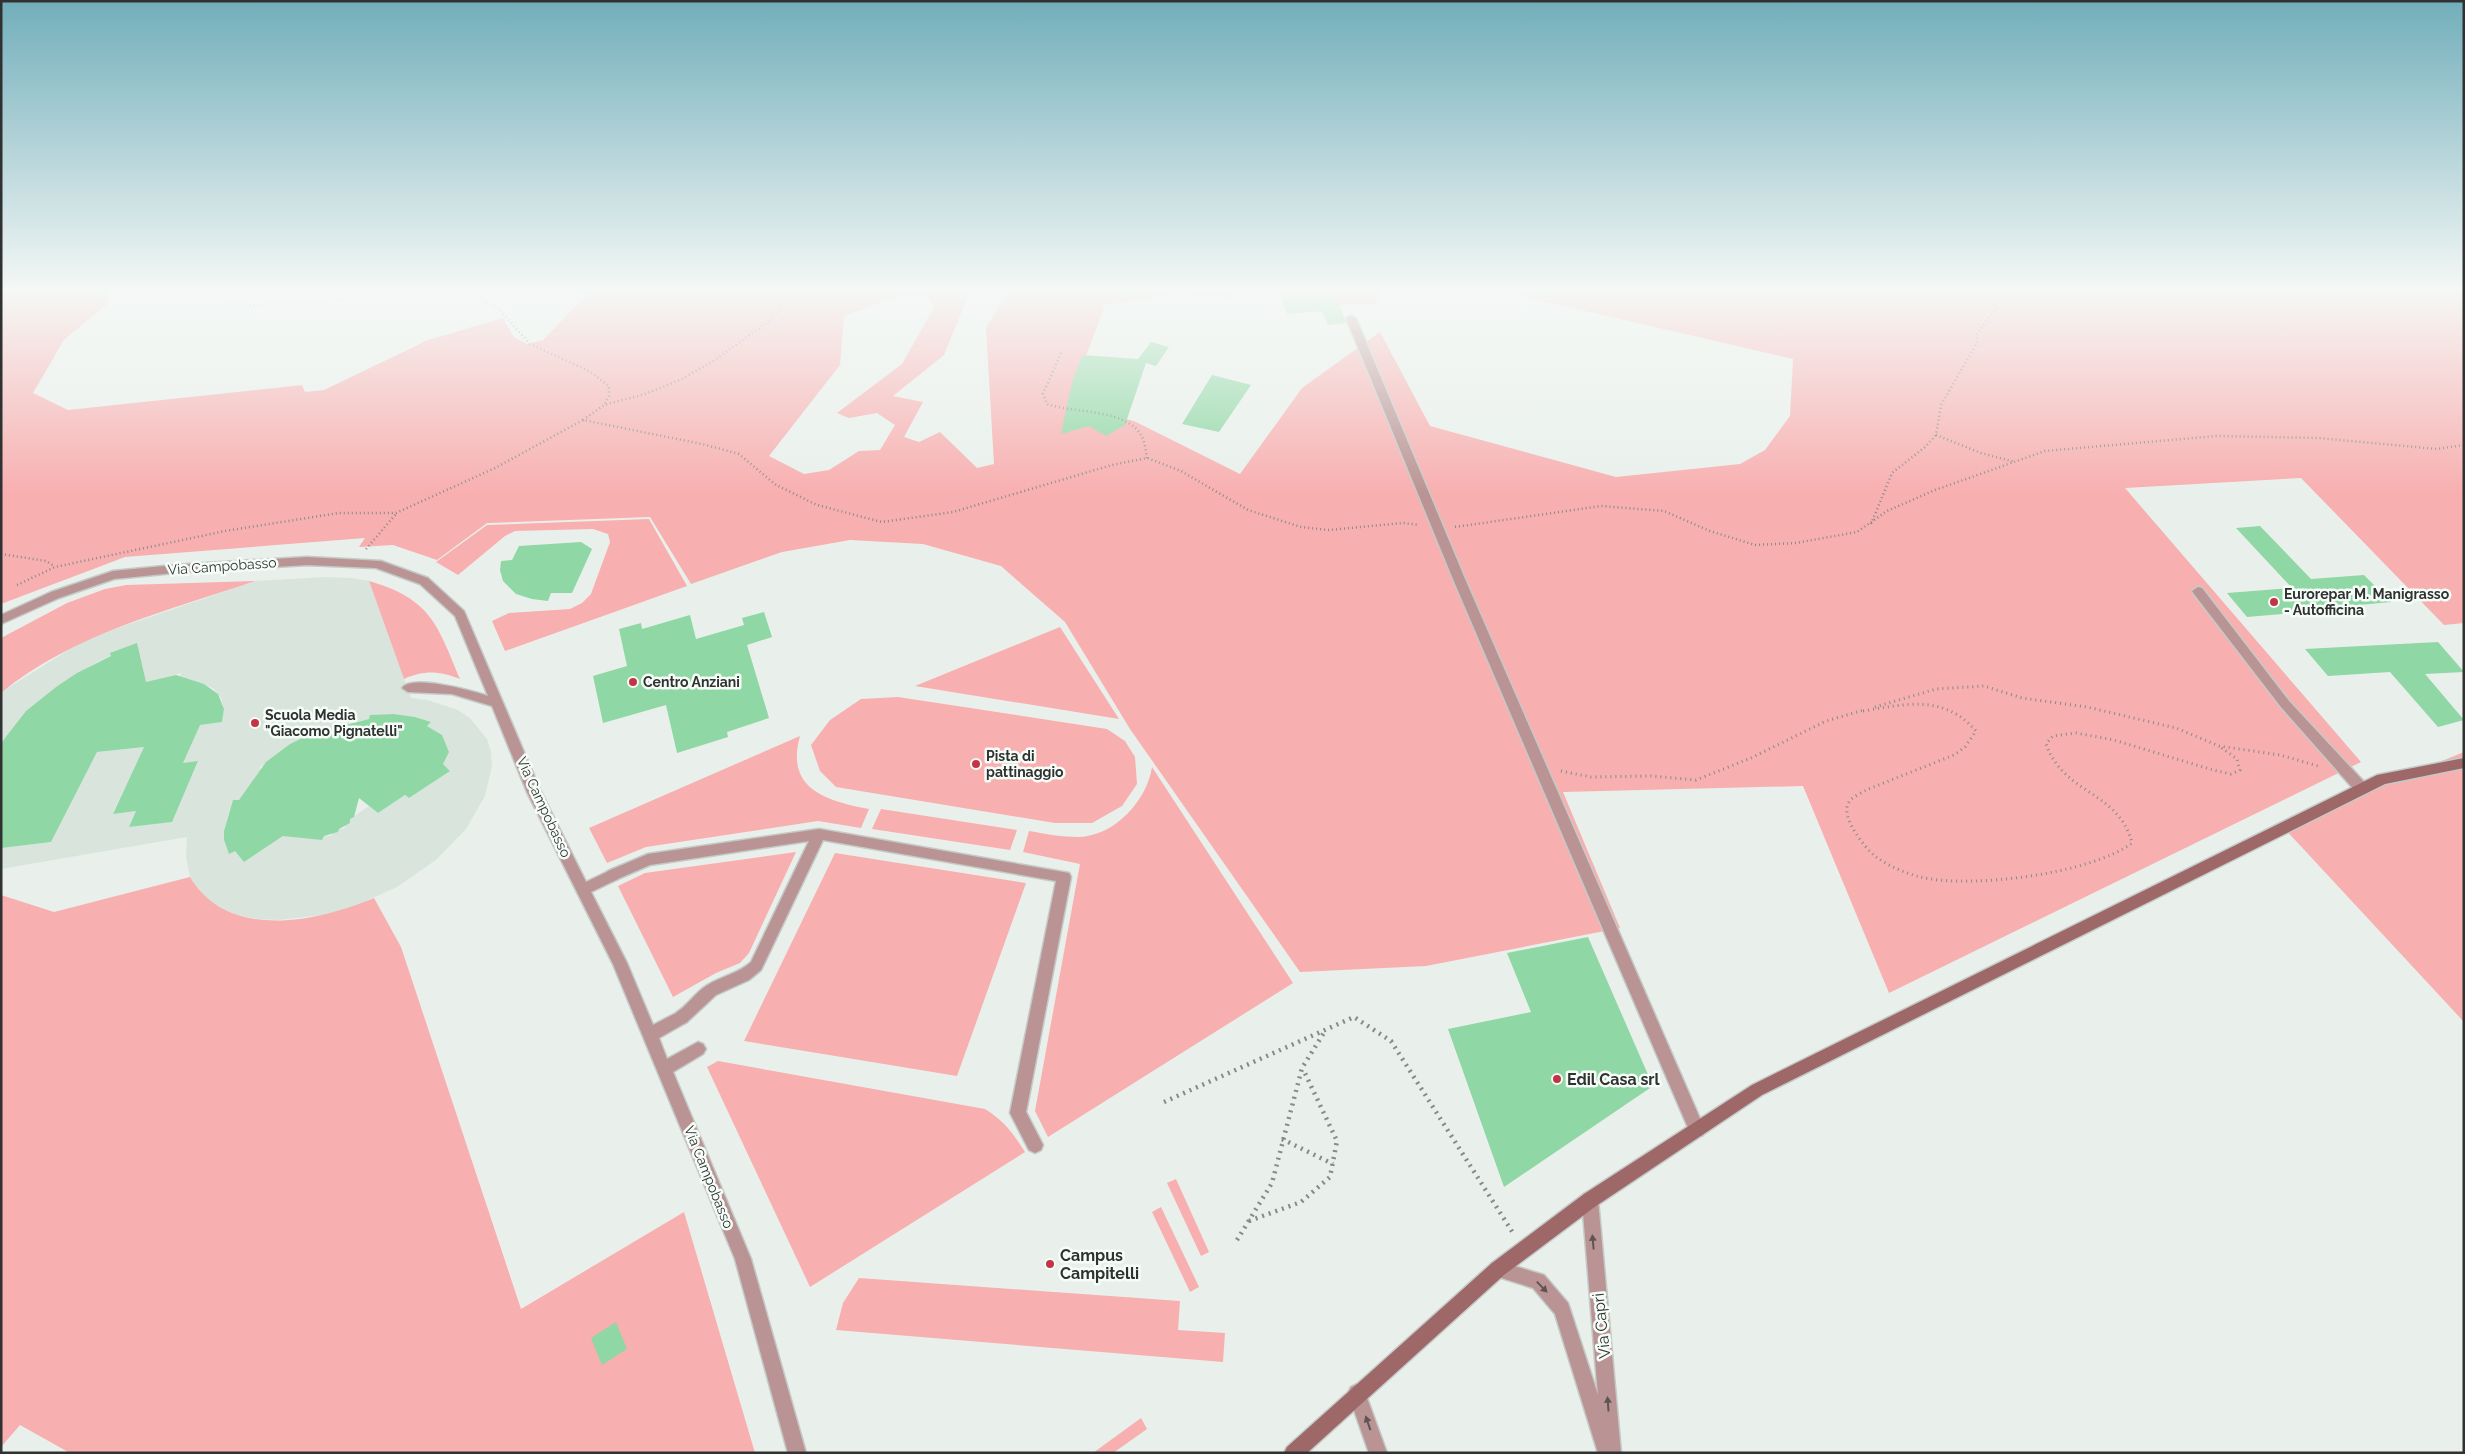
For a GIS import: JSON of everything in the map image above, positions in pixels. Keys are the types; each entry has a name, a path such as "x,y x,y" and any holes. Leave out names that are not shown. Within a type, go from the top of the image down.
{"main road":[{"path":"1302,1450 1357,1393 1498,1269 1590,1200 1757,1090 2382,779 2464,763"}],"street":[{"path":"1367,357 1459,579 1696,1130"},
{"name":"Via Campobasso","path":"1,620 55,595 113,576 174,569 307,561 377,564 424,581 460,614 534,792 620,963 742,1259 797,1453"},
{"path":"2198,591 2279,697 2362,789"},
{"path":"408,688 452,690 498,703"},
{"path":"650,1035 682,1017 705,994 742,978 756,966 819,834"},
{"path":"584,889 648,860 819,834 1064,877 1018,1114 1035,1145"},
{"path":"664,1068 698,1049"},
{"name":"Via Capri","path":"1590,1200 1612,1453"},
{"name":"Via Capri","path":"1498,1269 1538,1281 1562,1309 1607,1453"},
{"path":"1357,1393 1378,1453"}],"path":[{"path":"558,357 589,371 609,386 609,396 604,405"},
{"path":"17,585 55,567 244,528 339,513 396,513 495,468 583,420 604,405 645,394 680,380 719,357"},
{"path":"1059,357 1043,394 1047,404 1057,409 1115,415 1135,427 1146,443 1147,458"},
{"path":"1871,524 1892,473 1925,447 1936,435 1941,406 1968,357"},
{"path":"583,420 693,442 739,454 776,485 817,505 882,522 953,512 1005,498 1064,478 1147,458 1180,471 1248,510 1301,527 1328,530 1403,523 1451,528 1600,506 1664,511 1710,531 1755,545 1796,543 1857,532 1871,524 1886,511 1935,490 2045,452 2064,449 2216,436 2319,438 2437,449 2464,445"},
{"path":"1936,435 1981,453 2017,462"},
{"path":"354,563 396,513"},
{"path":"1,554 46,561 55,567"},
{"path":"1540,768 1591,777 1651,776 1696,780 1751,758 1826,721 1863,710 1936,689 1984,686 2022,698 2087,707 2176,728 2219,746 2237,759 2240,770 2231,774 2213,770 2114,740 2076,734 2053,736 2046,744 2047,754 2060,771 2120,816 2132,833 2132,843 2121,852 2074,866 2016,878 1954,882 1919,876 1885,863 1862,844 1849,822 1847,807 1850,798 1863,790 1949,757 1965,747 1976,731 1959,712 1945,706 1932,704 1903,705 1863,710"},
{"path":"2219,746 2280,755 2313,766 2343,770"},
{"path":"1164,1102 1354,1018 1391,1041 1524,1250"},
{"path":"1238,1240 1272,1183 1302,1068 1325,1030"},
{"path":"1249,1221 1300,1202 1330,1178 1337,1141 1302,1068"},
{"path":"1282,1139 1333,1164"}],"shaded area":[{"path":"1,357 54,357 33,393 68,410 302,385 305,392 324,390 393,357 841,357 840,365 769,456 804,474 829,470 859,451 880,450 895,425 877,413 849,418 837,413 902,364 906,357 942,357 893,396 923,402 904,437 919,442 940,432 977,468 994,464 988,357 1086,357 1068,405 1134,421 1240,474 1302,388 1345,357 1393,357 1430,426 1616,477 1740,464 1765,450 1790,416 1793,359 1784,357 2464,357 2464,623 2444,625 2301,478 2125,488 2361,762 1889,993 1803,786 1563,792 1620,928 1426,966 1300,972 1130,729 1065,622 1001,566 923,544 850,540 782,552 691,584 650,517 487,523 437,560 393,545 359,547 365,538 125,557 1,604"},
{"path":"649,519 687,586 505,651 492,621 509,613 570,609 582,603 591,594 610,542 608,534 593,529 515,531 505,536 458,575 436,562 487,525"},
{"path":"325,577 369,581 411,698 428,700 458,710 470,718 487,739 491,752 492,766 485,796 466,829 436,860 397,887 355,906 331,914 279,920 257,919 234,914 212,903 198,890 190,877 186,857 187,837 1,869 1,814 15,846 51,842 97,752 144,747 113,813 136,811 129,827 171,822 198,762 183,763 181,727 222,722 224,709 221,698 214,689 204,684 178,680 181,673 144,684 137,644 97,662 56,687 26,711 1,744 1,693 78,644 112,630 255,581","holes":["394,714 415,717 431,722 427,726 440,734 449,752 439,760 450,771 409,798 405,795 378,813 369,806 350,819 350,823 345,825 345,828 339,829 338,832 333,833 331,836 324,836 322,840 302,824 244,861 235,850 229,853 224,840 224,831 233,801 239,800 263,770 259,768 290,744 325,727 326,730 369,719 371,715"]},
{"path":"255,581 156,614 90,639 29,672 1,693 1,638 67,603 105,589 126,585"},
{"path":"369,581 390,588 419,605 429,616 445,643 460,679 445,674 425,673 404,679"},
{"path":"1060,627 1119,719 915,686"},
{"name":"Pista di pattinaggio","path":"898,697 1107,729 1125,741 1135,757 1137,784 1122,806 1092,823 1055,823 836,787 820,771 811,745 830,720 861,699"},
{"path":"800,736 797,754 798,769 804,780 824,796 838,802 869,809 861,828 818,821 646,847 607,863 589,828"},
{"path":"2464,752 2464,1022 2282,826"},
{"path":"1152,767 1293,983 1048,1137 1035,1111 1080,864 1023,852 1029,831 1079,837 1092,835 1116,823 1136,804 1149,780"},
{"path":"881,809 1017,830 1010,850 872,829"},
{"path":"796,852 749,953 740,963 716,973 673,997 618,886 645,873"},
{"path":"835,853 1026,883 957,1076 744,1041"},
{"path":"190,877 206,897 227,911 250,918 275,920 301,919 327,914 374,898 401,947 521,1309 684,1212 755,1453 70,1453 20,1425 1,1447 1,895 54,912"},
{"path":"718,1061 985,1109 1008,1128 1025,1152 810,1287 707,1067"},
{"path":"1176,1179 1209,1252 1201,1256 1167,1183"},
{"path":"1161,1207 1199,1287 1190,1292 1152,1212"},
{"path":"859,1278 1180,1301 1178,1330 1225,1333 1223,1362 836,1330 843,1303"},
{"path":"1141,1418 1147,1429 1113,1453 1093,1453"}],"building":[{"path":"1081,357 1138,359 1140,357 1162,357 1156,366 1146,363 1125,425 1106,436 1089,426 1061,434 1072,383"},
{"path":"1212,375 1251,385 1219,432 1182,424"},
{"path":"2260,526 2311,579 2364,575 2391,602 2337,607 2340,609 2247,617 2227,593 2292,588 2236,528"},
{"path":"581,542 592,549 572,593 551,593 548,601 532,599 516,594 503,581 500,570 501,561 512,560 519,546"},
{"name":"Centro Anziani","path":"764,612 772,637 747,645 769,718 727,732 728,737 677,753 666,705 603,723 593,676 627,666 619,629 641,623 642,629 690,615 696,639 744,625 742,618"},
{"path":"2438,642 2464,672 2425,674 2464,720 2438,727 2390,672 2328,676 2305,649"},
{"path":"137,643 146,682 176,675 204,684 218,694 224,709 222,722 200,725 183,763 198,761 172,822 129,827 136,811 113,814 144,747 97,752 51,842 1,848 1,744 26,711 56,687 77,673 111,656 110,653"},
{"path":"394,714 415,717 431,722 427,726 442,735 449,752 443,764 450,771 409,798 405,795 378,813 359,798 354,817 350,819 350,823 339,829 338,832 324,836 322,840 283,836 244,862 235,851 229,854 224,840 224,831 233,800 239,800 266,762 290,744 325,727 326,730 369,719 370,715"},
{"path":"1588,937 1653,1086 1504,1187 1448,1029 1531,1012 1507,953"},
{"path":"616,1322 627,1349 602,1365 591,1338"}],"place":[{"name":"Eurorepar M. Manigrasso - Autofficina","path":"2274,602"},
{"name":"Centro Anziani","path":"633,682"},
{"name":"Scuola Media \"Giacomo Pignatelli\"","path":"255,723"},
{"name":"Pista di pattinaggio","path":"976,764"},
{"name":"Edil Casa srl","path":"1557,1079"},
{"name":"Campus Campitelli","path":"1050,1264"}]}
